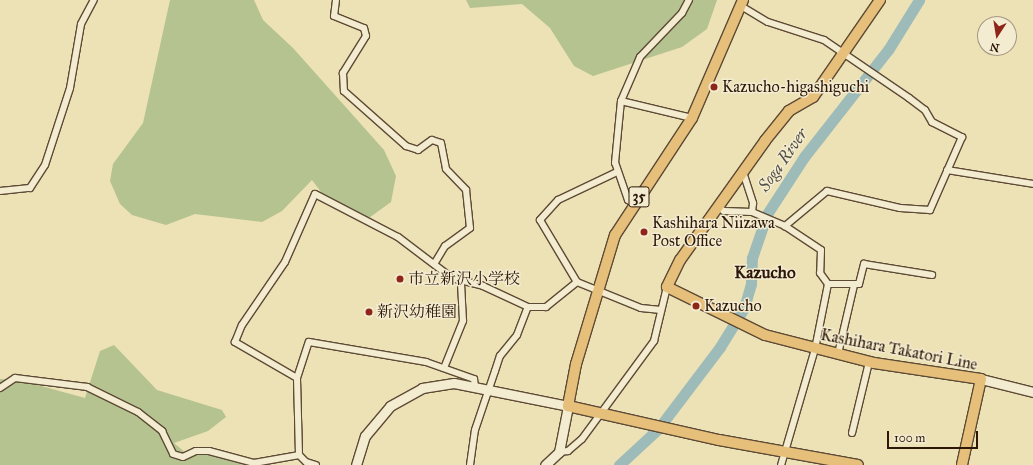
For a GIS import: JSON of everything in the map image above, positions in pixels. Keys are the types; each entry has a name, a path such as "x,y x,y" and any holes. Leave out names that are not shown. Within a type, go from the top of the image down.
{"main road":[{"path":"667,287 680,260 743,172 789,111 813,97 845,54 880,0"},
{"name":"35","path":"568,406 597,292 613,240 634,204 692,118 742,3"},
{"name":"Kashihara Takatori Line","path":"667,287 744,326 815,349 869,362 981,379 962,465"},
{"path":"981,379 1033,392"},
{"path":"356,465 371,426 405,396 435,385 475,386 524,400 603,411 678,431 858,465"},
{"path":"550,464 559,452 568,406"}],"street":[{"path":"0,191 30,188 45,165 70,88 81,24 94,0"},
{"path":"336,0 334,16 339,21 364,28 366,36 343,73 344,91 406,146 418,150 432,140 441,142 446,169 466,190 470,228 445,246 434,264"},
{"path":"634,204 617,172 614,154 621,100 640,57 682,13 689,0"},
{"path":"742,3 768,22 824,40 925,110 932,122 962,136 930,210 900,208 827,191 785,226"},
{"path":"621,100 692,118"},
{"path":"947,170 1033,184"},
{"path":"617,172 558,200 540,220 577,282 597,292 642,308 660,310"},
{"path":"743,172 753,203 753,213"},
{"path":"298,378 235,342 242,325 270,288 285,262 315,194 381,227 460,282 483,286 528,307 546,307 577,282"},
{"path":"718,207 724,211 753,213 785,226 821,250 820,273 828,284 815,349 781,465"},
{"path":"828,284 859,284 864,264 932,275"},
{"path":"444,368 463,321 460,282"},
{"path":"838,354 854,285"},
{"path":"559,452 568,451 582,439 654,341 660,310 667,287"},
{"path":"470,465 474,430 490,390 500,356 517,335 528,307"},
{"path":"316,465 306,462 299,455 298,378 309,342 444,368 474,379 475,386"},
{"path":"852,433 869,362"},
{"path":"0,388 15,378 87,387 138,412 162,431 173,454 183,457 196,451 209,451 254,462 299,455"}],"green space":[{"path":"170,0 254,0 263,20 293,48 384,150 396,176 391,202 362,223 333,208 312,180 282,211 262,222 195,214 166,225 132,215 120,204 110,181 113,164 143,123"},
{"path":"466,0 717,0 707,29 682,47 593,76 574,66 550,28 522,4 470,8"},
{"path":"114,345 157,390 222,410 226,417 208,431 174,443 187,454 204,453 267,465 0,465 0,379 23,381 85,398 100,351"}],"waterway":[{"name":"Soga River","path":"619,465 658,429 720,347 744,308 751,284 752,258 767,214 804,157 888,50 919,0"}],"place":[{"name":"Kazucho-higashiguchi","path":"714,87"},
{"name":"Kashihara Niizawa Post Office","path":"644,232"},
{"name":"市立新沢小学校","path":"400,279"},
{"name":"Kazucho","path":"696,306"},
{"name":"新沢幼稚園","path":"369,312"}],"district":[{"name":"Kazucho","path":"765,273"}]}
